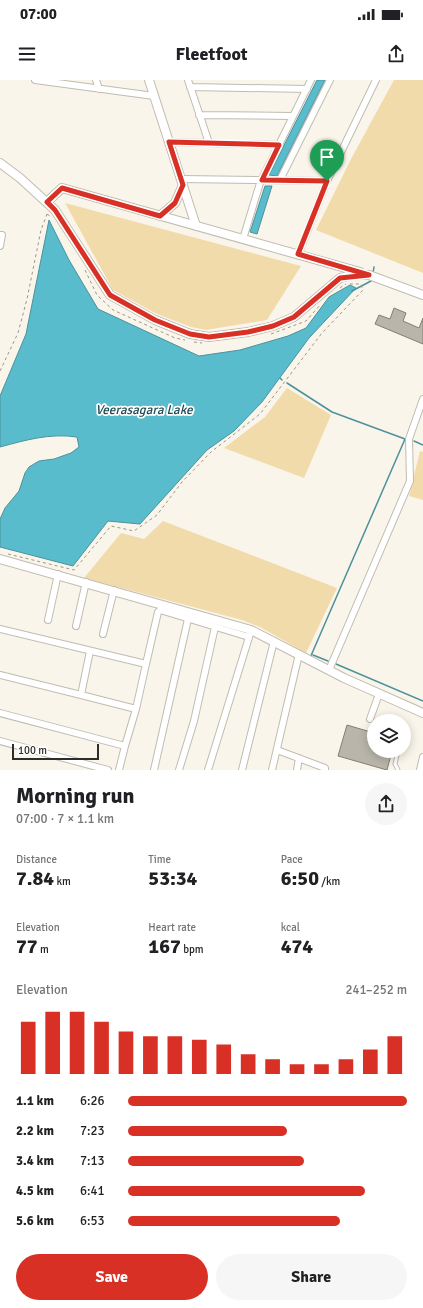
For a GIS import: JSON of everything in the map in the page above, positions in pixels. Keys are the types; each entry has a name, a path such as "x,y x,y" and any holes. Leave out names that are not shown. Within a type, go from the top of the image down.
{"street":[{"path":"35,80 154,96"},
{"path":"96,80 99,89"},
{"path":"148,80 196,226"},
{"path":"188,80 209,144"},
{"path":"243,239 264,180 279,145 312,80"},
{"path":"278,180 330,80"},
{"path":"298,254 327,181 376,80"},
{"path":"190,87 307,89"},
{"path":"199,115 293,116"},
{"path":"169,142 279,145"},
{"path":"0,163 20,178 55,210 88,258 110,295 155,320 190,334 209,337 248,332 273,326 294,317 340,278 369,275"},
{"path":"182,182 264,180 327,181"},
{"path":"160,216 175,203 182,182"},
{"path":"48,203 62,188 369,275 423,295"},
{"path":"0,235 2,235 0,246"},
{"path":"329,670 410,481 409,439 423,399"},
{"path":"0,559 114,590 274,641 329,670 423,713"},
{"path":"48,620 58,574"},
{"path":"76,626 86,582"},
{"path":"103,634 114,590"},
{"path":"118,770 136,709 158,611 215,627 250,633"},
{"path":"154,770 188,619"},
{"path":"179,770 194,721 215,627"},
{"path":"0,629 146,664"},
{"path":"208,770 250,633"},
{"path":"242,770 274,641"},
{"path":"81,695 90,651"},
{"path":"272,770 299,654"},
{"path":"0,675 136,709"},
{"path":"372,714 380,694"},
{"path":"0,713 125,746"},
{"path":"0,742 108,770"},
{"path":"277,750 325,768 325,770"},
{"path":"420,770 423,757"},
{"path":"296,770 299,758"}],"lane":[{"path":"396,758 395,764 398,770"}],"path":[{"path":"0,371 18,333 27,299 41,230 47,214 48,203"},
{"path":"47,214 53,217"},
{"path":"85,270 97,295 113,310 175,338 187,341"},
{"path":"7,553 74,570 111,526 134,531 157,515 182,482 207,457 260,414 322,333 363,290 361,284 347,284 336,290"},
{"path":"270,334 306,321 321,304"},
{"path":"193,342 207,343"}],"shaded area":[{"path":"394,80 423,80 423,273 316,230 351,159"},
{"path":"65,203 301,266 267,320 206,330 191,327 157,314 113,290"},
{"path":"287,388 331,415 304,478 224,448 265,417"},
{"path":"420,451 423,452 423,500 409,496"},
{"path":"163,521 337,588 306,653 260,627 242,620 84,578 121,533 144,539"}],"water":[{"path":"317,80 325,80 277,176 269,175"},
{"path":"265,186 272,186 257,234 250,232"},
{"name":"Veerasagara Lake","path":"49,220 69,260 98,309 199,356 240,350 288,336 306,328 329,297 350,285 356,288 309,338 262,402 234,431 207,450 140,524 108,521 73,566 0,547 0,519 5,508 19,491 25,473 29,467 39,461 54,459 71,453 79,447 77,437 57,436 29,440 0,447 0,396 26,334"}],"building":[{"path":"394,308 406,313 403,321 419,328 423,318 423,344 375,324 379,315 390,319"},
{"path":"347,725 367,731 367,758 390,758 387,770 338,756"}],"waterway":[{"path":"373,273 374,267"},
{"path":"352,291 371,281"},
{"path":"287,383 332,412 405,439 310,658"},
{"path":"414,441 423,445"},
{"path":"313,655 328,661"},
{"path":"336,664 423,701"}],"route":[{"path":"169,142 279,145 262,180 327,181 298,254 369,275 352,275 340,278 328,286 317,298 294,317 273,326 248,332 209,337 190,334 155,320 110,295 88,258 55,210 47,202 62,188 160,216 175,203 183,185 169,142"}]}
